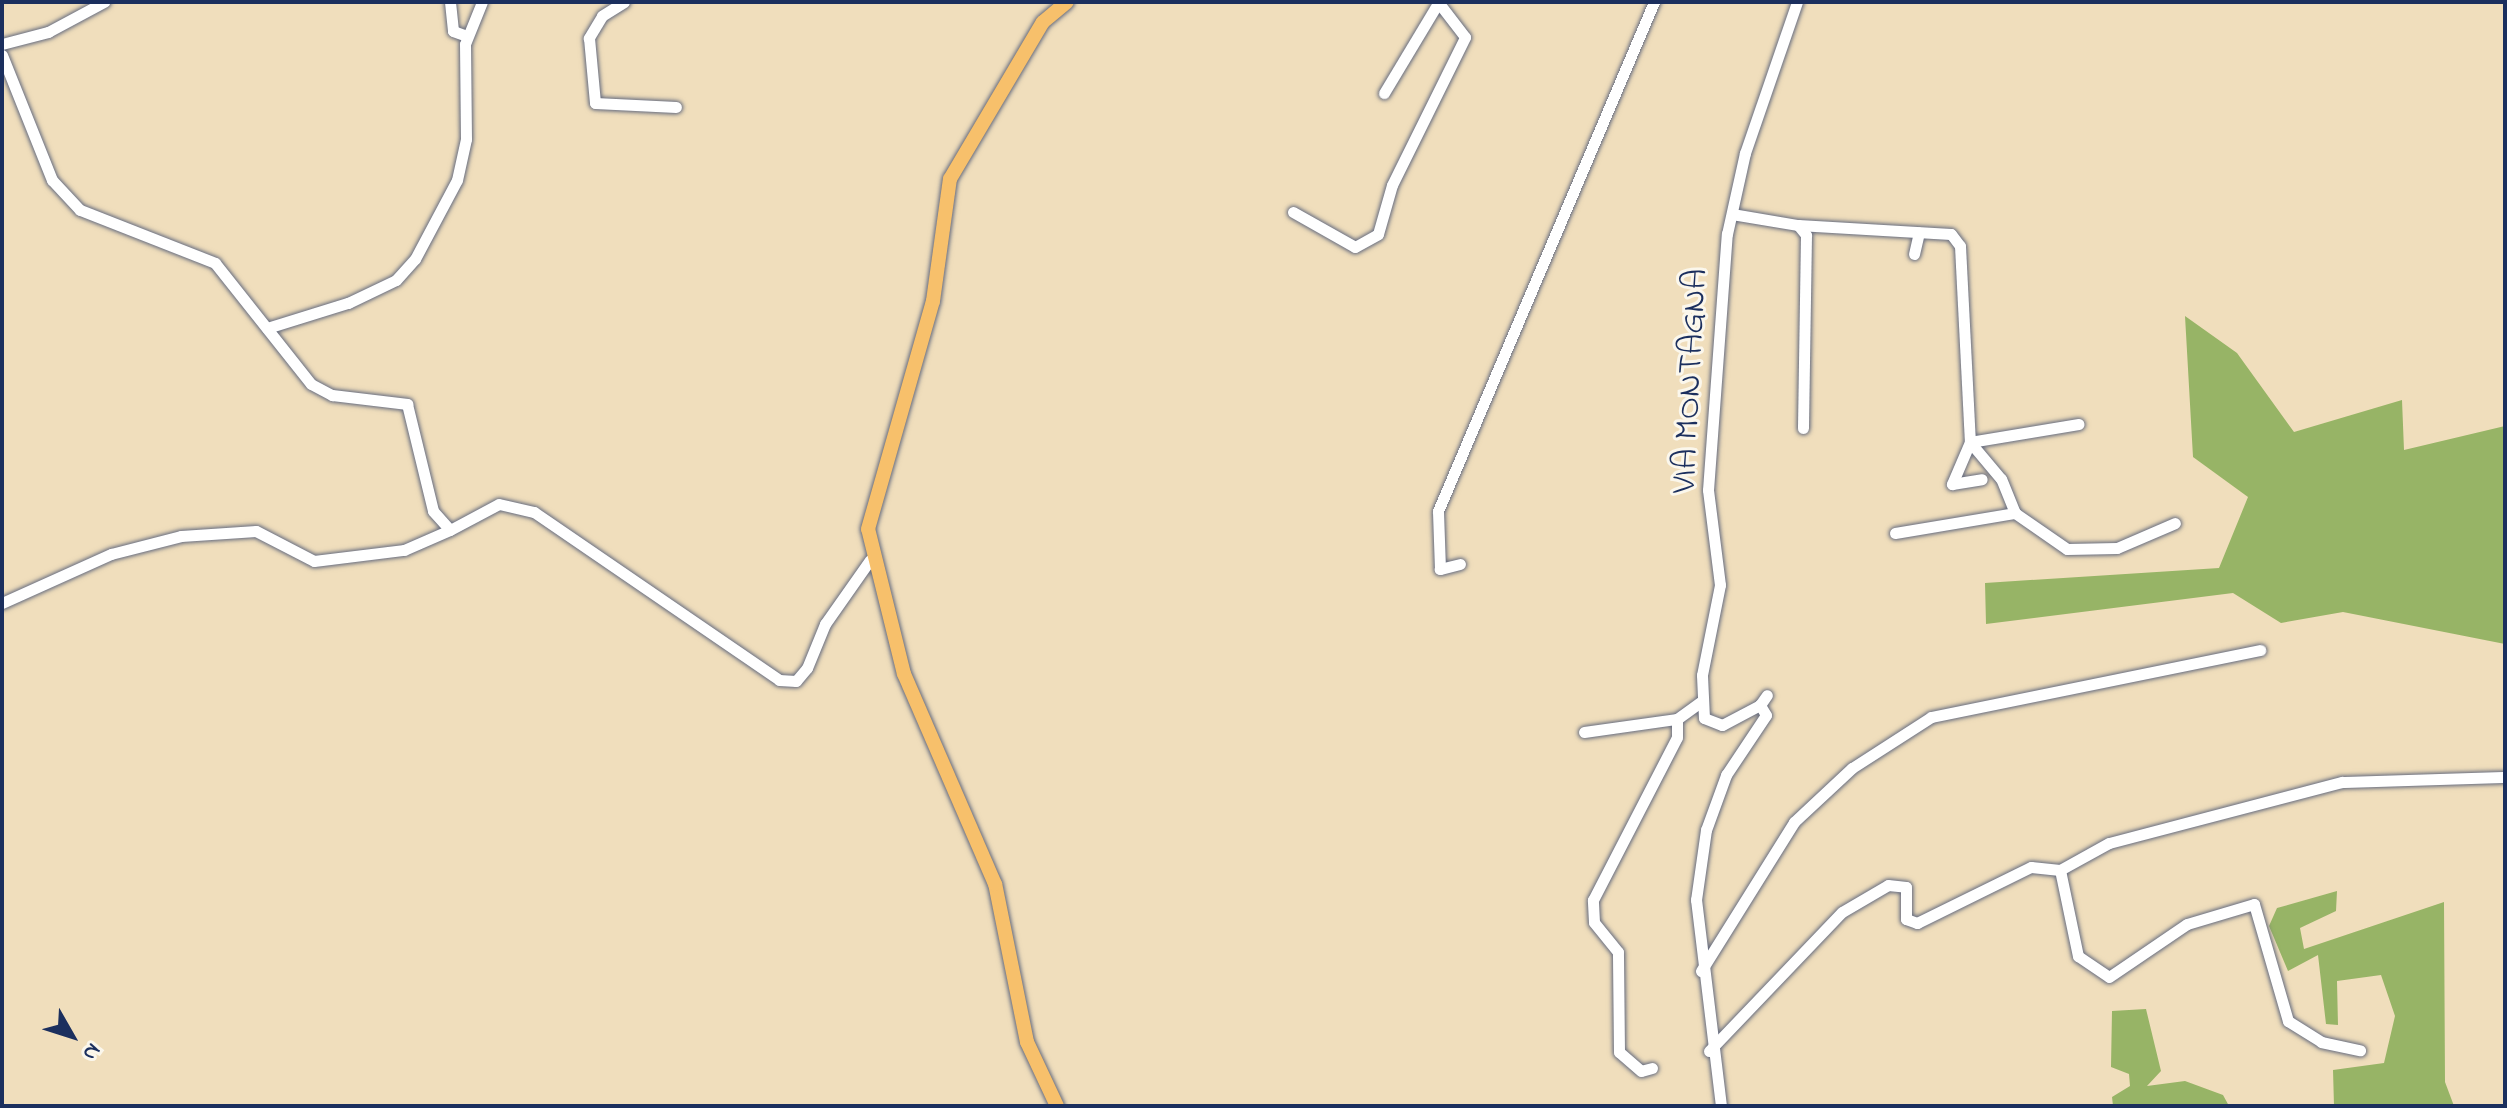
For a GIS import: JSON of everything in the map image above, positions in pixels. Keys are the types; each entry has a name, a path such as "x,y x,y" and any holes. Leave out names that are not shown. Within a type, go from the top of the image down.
{"main road":[{"path":"1057,1106 1027,1042 995,884 904,674 870,560 872,496 933,301 950,179 1043,22 1067,2"}],"street":[{"path":"2,44 48,32 104,2"},
{"path":"450,2 453,31 467,36"},
{"path":"267,328 348,303 396,280 415,259 457,180 466,139 467,36 482,2"},
{"path":"624,2 602,16 589,38 595,103 676,107"},
{"path":"1460,564 1440,569 1438,511 1654,2"},
{"name":"VIA MONTAGNA","path":"1700,702 1720,585 1708,490 1732,214 1797,2"},
{"path":"1293,212 1355,247 1378,234 1392,185 1465,37 1438,3 1384,93"},
{"path":"2,55 52,180 80,210 215,263 311,384 332,395 407,404 433,511 450,530"},
{"path":"1732,214 1798,225 1951,234 1960,246 1970,442 1952,484 1982,479"},
{"path":"1798,225 1806,235 1803,428"},
{"path":"1914,254 1919,233"},
{"path":"1970,442 2079,424"},
{"path":"1970,442 2001,479 2015,513 2067,549 2117,548 2175,523"},
{"path":"2,603 111,554 181,536 256,531 314,561 404,550 499,504 534,512 787,680 807,668 825,624 870,560"},
{"path":"1895,533 2015,513"},
{"path":"1701,971 1794,822 1852,768 1931,717 2260,650"},
{"path":"1584,732 1677,719 1700,702 1704,718 1722,725 1763,700 1766,715 1740,746 1706,830 1696,900 1709,1051 1721,1106"},
{"path":"1652,1068 1641,1071 1619,1052 1618,952 1594,922 1593,900 1677,737 1677,719"},
{"path":"1709,1051 1842,912 1888,885 1906,887 1906,919 1917,923 1999,878 2031,867 2060,870 2109,843 2342,782 2505,777"},
{"path":"2060,870 2078,956 2109,977 2187,924 2254,904 2288,1021 2321,1042 2360,1050"}],"green space":[{"path":"2185,316 2237,353 2294,432 2402,400 2404,450 2505,426 2505,644 2343,612 2281,623 2233,593 1986,624 1985,583 2219,568 2248,497 2193,457"},
{"path":"2337,891 2336,911 2300,928 2304,949 2444,902 2445,1082 2454,1106 2334,1106 2333,1070 2384,1063 2395,1016 2381,975 2337,981 2338,1025 2326,1024 2318,955 2288,971 2269,926 2277,908"},
{"path":"2146,1009 2161,1071 2147,1086 2185,1081 2223,1095 2229,1106 2113,1106 2112,1097 2130,1086 2129,1074 2111,1067 2112,1011"}]}
